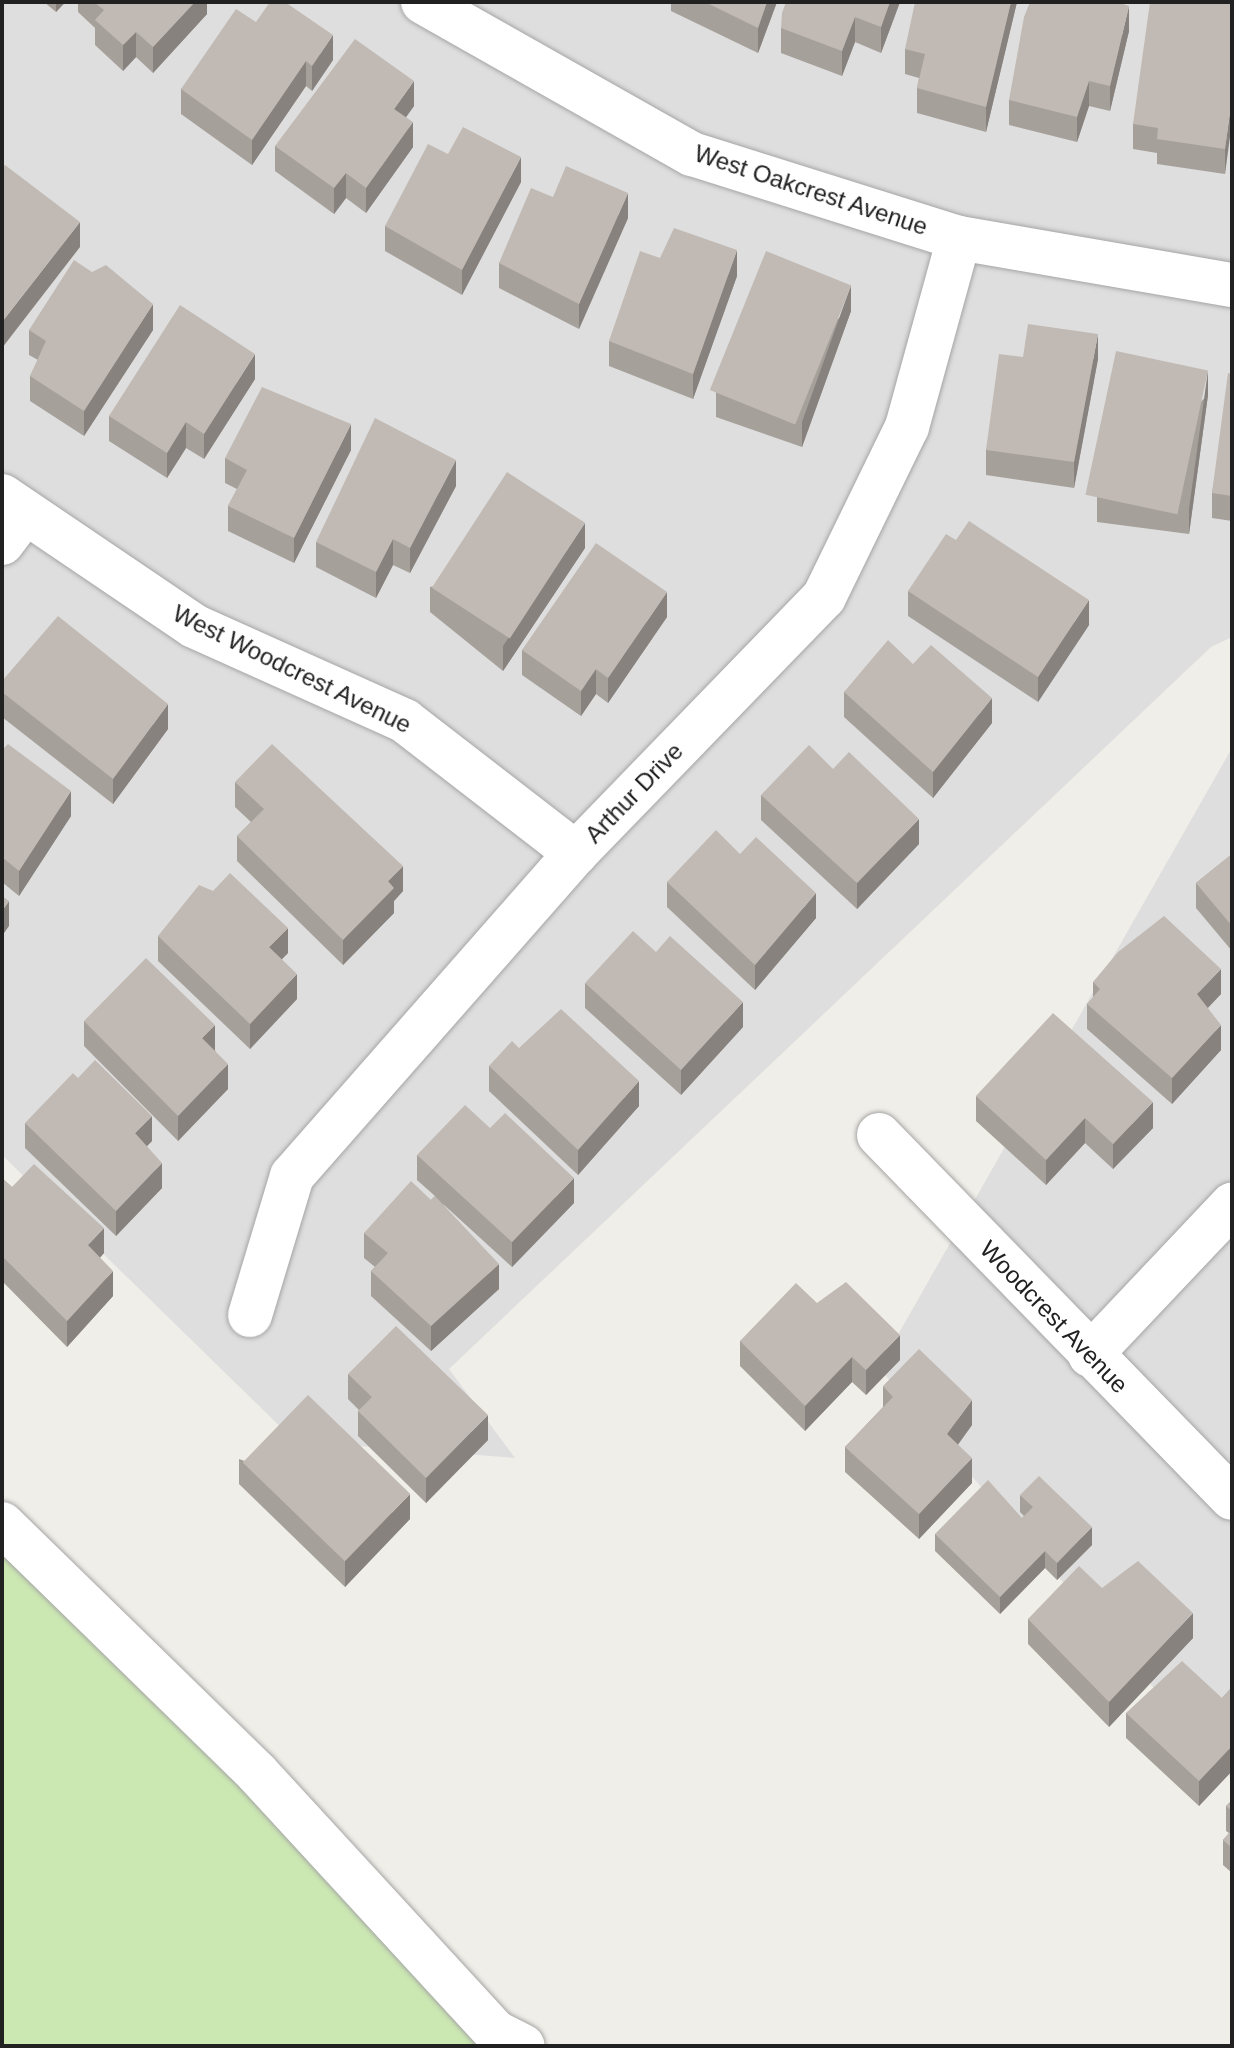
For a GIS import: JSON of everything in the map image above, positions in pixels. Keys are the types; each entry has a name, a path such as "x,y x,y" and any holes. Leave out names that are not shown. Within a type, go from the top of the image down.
{"street":[{"name":"West Oakcrest Avenue","path":"423,2 692,154 959,238 1232,285"},
{"name":"Arthur Drive","path":"250,1315 292,1176 576,853 824,597 907,427 959,238"},
{"name":"West Woodcrest Avenue","path":"10,517 194,626 405,721 576,853"},
{"name":"Woodcrest Avenue","path":"879,1135 1232,1498"},
{"path":"1090,1355 1232,1205"},
{"path":"2,1524 257,1773 495,2032 523,2046"}],"shaded area":[{"path":"2,2 1232,2 1232,637 1211,647 449,1369 515,1458 295,1441 2,1155"},
{"path":"1232,748 1232,1779 879,1368"}],"green space":[{"path":"2,1554 504,2046 2,2046"}],"building":[{"path":"94,2 195,2 153,47 136,32 123,45 95,20 104,10"},
{"path":"270,2 285,2 333,35 312,66 306,61 252,140 181,89 236,9 256,22"},
{"path":"705,2 767,2 758,28"},
{"path":"786,2 890,2 881,27 855,17 842,51 781,28"},
{"path":"915,2 1011,2 986,107 917,88 925,54 905,49"},
{"path":"1030,2 1117,2 1129,6 1110,86 1089,81 1077,117 1009,100 1024,17"},
{"path":"1150,2 1232,2 1232,97 1225,149 1157,139 1158,128 1133,124"},
{"path":"355,39 414,81 394,109 413,122 366,188 346,173 334,188 275,146"},
{"path":"463,127 521,157 462,270 385,226 428,144 448,154"},
{"path":"5,165 80,222 2,322 2,168"},
{"path":"566,166 628,193 579,304 499,263 531,188 553,197"},
{"path":"674,228 737,250 693,374 609,341 640,251 660,258"},
{"path":"766,251 851,285 795,425 710,390"},
{"path":"74,260 92,272 106,265 153,304 84,411 30,376 46,341 29,330"},
{"path":"180,305 255,354 204,434 186,422 167,453 109,416"},
{"path":"1028,324 1098,334 1074,462 986,450 999,354 1023,357"},
{"path":"1116,351 1208,371 1177,514 1085,495"},
{"path":"1228,373 1232,374 1232,496 1212,493"},
{"path":"262,387 351,424 294,538 228,506 247,470 225,458"},
{"path":"375,418 456,460 410,548 393,539 376,572 316,542"},
{"path":"507,472 585,523 510,638 432,588"},
{"path":"969,521 1089,600 1038,677 908,591 946,534 956,540"},
{"path":"596,543 667,592 608,678 596,669 581,691 522,650"},
{"path":"58,616 168,704 113,779 2,692 2,681"},
{"path":"888,640 913,664 931,645 992,698 933,772 844,692"},
{"path":"8,744 71,791 19,871 2,857 2,750"},
{"path":"272,744 403,866 388,881 394,888 343,940 237,836 264,809 235,782"},
{"path":"809,745 833,769 849,752 919,819 857,883 761,795"},
{"path":"716,830 740,854 756,837 816,893 755,965 667,882"},
{"path":"1232,854 1232,926 1196,883"},
{"path":"230,873 288,928 269,947 297,974 250,1024 158,936 199,885 213,891"},
{"path":"2,896 9,901 2,911"},
{"path":"1164,916 1221,969 1197,994 1221,1025 1172,1078 1087,1004 1100,989 1093,982 1118,952"},
{"path":"633,931 656,952 670,936 743,1002 681,1070 585,983"},
{"path":"146,958 215,1025 202,1038 228,1064 178,1116 84,1021"},
{"path":"561,1009 639,1081 578,1150 489,1066 512,1041 519,1048"},
{"path":"1053,1013 1153,1102 1113,1144 1085,1118 1046,1160 976,1096"},
{"path":"95,1060 152,1116 135,1133 162,1163 116,1211 25,1123 73,1073 78,1078"},
{"path":"465,1105 490,1128 505,1113 574,1178 512,1242 417,1155"},
{"path":"34,1164 104,1228 88,1245 113,1271 67,1321 2,1256 2,1178 12,1187"},
{"path":"411,1181 431,1200 435,1196 499,1264 431,1326 371,1271 388,1253 364,1233"},
{"path":"846,1282 900,1335 866,1370 852,1357 805,1406 740,1341 796,1283 817,1303"},
{"path":"396,1326 488,1415 426,1478 358,1411 372,1397 348,1374"},
{"path":"919,1349 972,1400 947,1434 972,1458 919,1514 845,1447 893,1397 883,1386"},
{"path":"308,1395 410,1494 345,1561 243,1463"},
{"path":"1039,1476 1092,1527 1057,1563 1045,1551 1000,1597 935,1534 988,1480 1022,1518 1033,1507 1020,1495"},
{"path":"1138,1561 1193,1613 1109,1702 1028,1619 1079,1566 1102,1588"},
{"path":"1182,1661 1222,1698 1232,1687 1232,1746 1199,1781 1126,1713"},
{"path":"1232,1830 1232,1848 1223,1840"}]}
